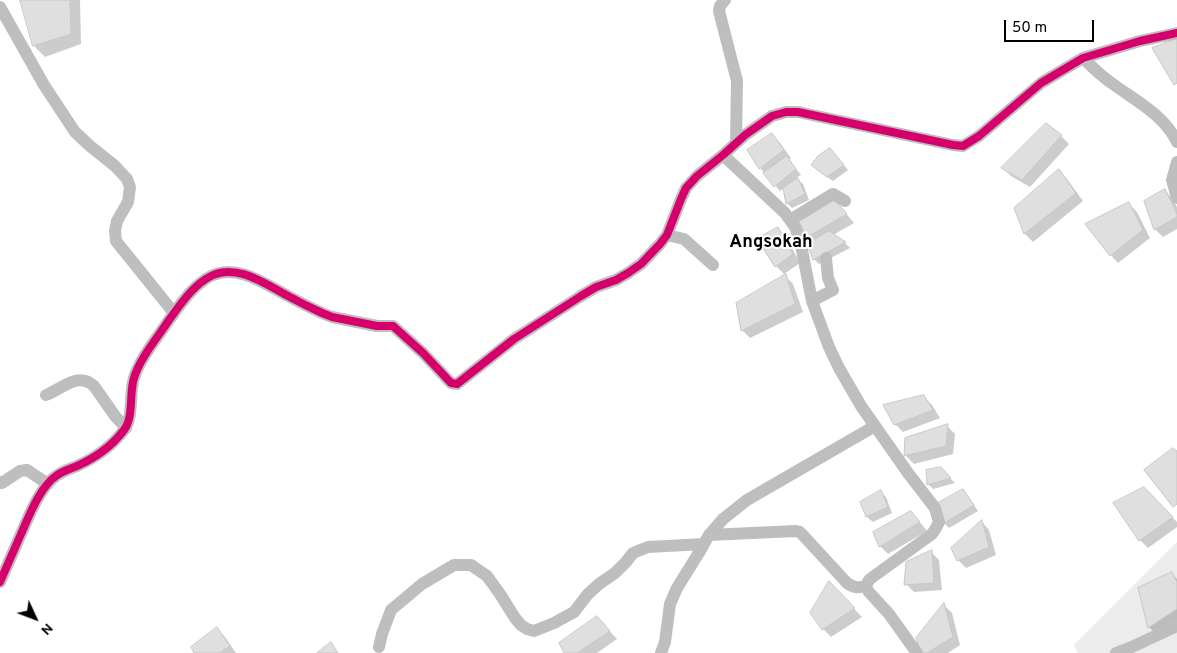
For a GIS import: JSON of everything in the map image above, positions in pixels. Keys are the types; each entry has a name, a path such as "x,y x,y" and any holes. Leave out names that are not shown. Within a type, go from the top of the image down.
{"street":[{"path":"725,0 720,6 720,11 737,81 736,143"},
{"path":"0,7 44,85 75,132 115,166 127,179 130,187 128,202 116,222 116,241 174,312"},
{"path":"0,582 35,503 48,484 54,477 92,459 106,449 116,441 126,428 133,379 144,358 174,312 194,289 209,277 225,272 242,274 257,279 332,317 376,326 393,326 450,383 457,384 514,339 581,296 628,273 650,255 667,235 686,188 697,176 745,135 772,116 786,112 798,112 963,146 979,136 1041,83 1083,58 1140,41 1177,33"},
{"path":"1083,58 1111,84 1143,105 1167,125 1177,142"},
{"path":"758,136 772,116"},
{"path":"723,155 785,213 795,227 800,240 812,301 839,368 861,406 908,474 935,508 939,522 932,534 866,583 869,592 889,614 917,653"},
{"path":"1177,162 1172,180 1177,198"},
{"path":"790,220 833,194 845,201"},
{"path":"667,235 684,239 713,266"},
{"path":"812,301 833,290 828,278 826,258"},
{"path":"46,395 73,380 80,379 90,382 126,428"},
{"path":"661,653 670,604 677,588 706,539 723,519 747,500 875,426"},
{"path":"0,482 2,483 20,471 27,470 48,484"},
{"path":"379,647 391,610 422,584 454,566 471,565 487,576 515,618 521,625 534,631 574,612 588,594 626,562 632,553 648,547 706,539 800,532 847,583 852,587 858,588 866,586"},
{"path":"1116,653 1177,626"}],"shaded area":[{"path":"1177,542 1177,653 1078,653 1074,645"}],"building":[{"path":"20,0 70,0 71,34 33,46"},
{"path":"1177,39 1177,83 1174,85 1152,48"},
{"path":"1046,123 1062,135 1022,180 1001,168"},
{"path":"772,133 784,150 759,169 747,150"},
{"path":"830,148 844,165 827,177 811,165 818,156"},
{"path":"787,156 796,169 774,187 763,173"},
{"path":"1059,169 1076,193 1024,234 1014,208"},
{"path":"798,178 805,194 786,204 783,188"},
{"path":"1165,189 1177,217 1154,230 1144,201"},
{"path":"835,200 847,214 807,237 799,222"},
{"path":"1129,202 1143,230 1110,256 1085,224"},
{"path":"778,227 793,254 775,267 757,239"},
{"path":"829,231 846,242 813,260 807,244"},
{"path":"786,274 795,304 741,331 736,303"},
{"path":"924,395 933,410 894,425 883,405"},
{"path":"948,424 946,446 904,456 905,438"},
{"path":"1173,448 1177,451 1177,504 1173,507 1144,470"},
{"path":"941,467 951,478 927,485 926,470"},
{"path":"1144,487 1173,517 1139,541 1113,503"},
{"path":"963,489 974,505 943,524 938,503"},
{"path":"881,490 888,507 866,517 860,502"},
{"path":"911,511 920,522 879,547 873,532"},
{"path":"982,520 989,547 957,561 951,548"},
{"path":"932,550 934,583 904,585 906,562"},
{"path":"1172,572 1177,582 1177,609 1148,628 1138,588"},
{"path":"829,581 855,608 822,630 810,613"},
{"path":"944,603 953,637 927,653 921,653 916,638"},
{"path":"597,616 610,631 577,653 564,653 559,643"},
{"path":"217,627 230,646 220,653 194,653 191,647"},
{"path":"331,642 338,653 317,653"}],"cycle path":[{"path":"0,582 40,494 58,474 97,455 124,430 129,418 134,378 140,363 182,302 198,285 211,276 221,273 241,273 332,317 377,326 393,326 423,353 451,383 457,384 514,339 596,287 616,280 641,264 667,235 686,188 697,176 745,135 772,116 786,112 798,112 963,146 979,136 1041,83 1083,58 1140,41 1177,33"}],"district":[{"name":"Angsokah","path":"771,243"}]}
